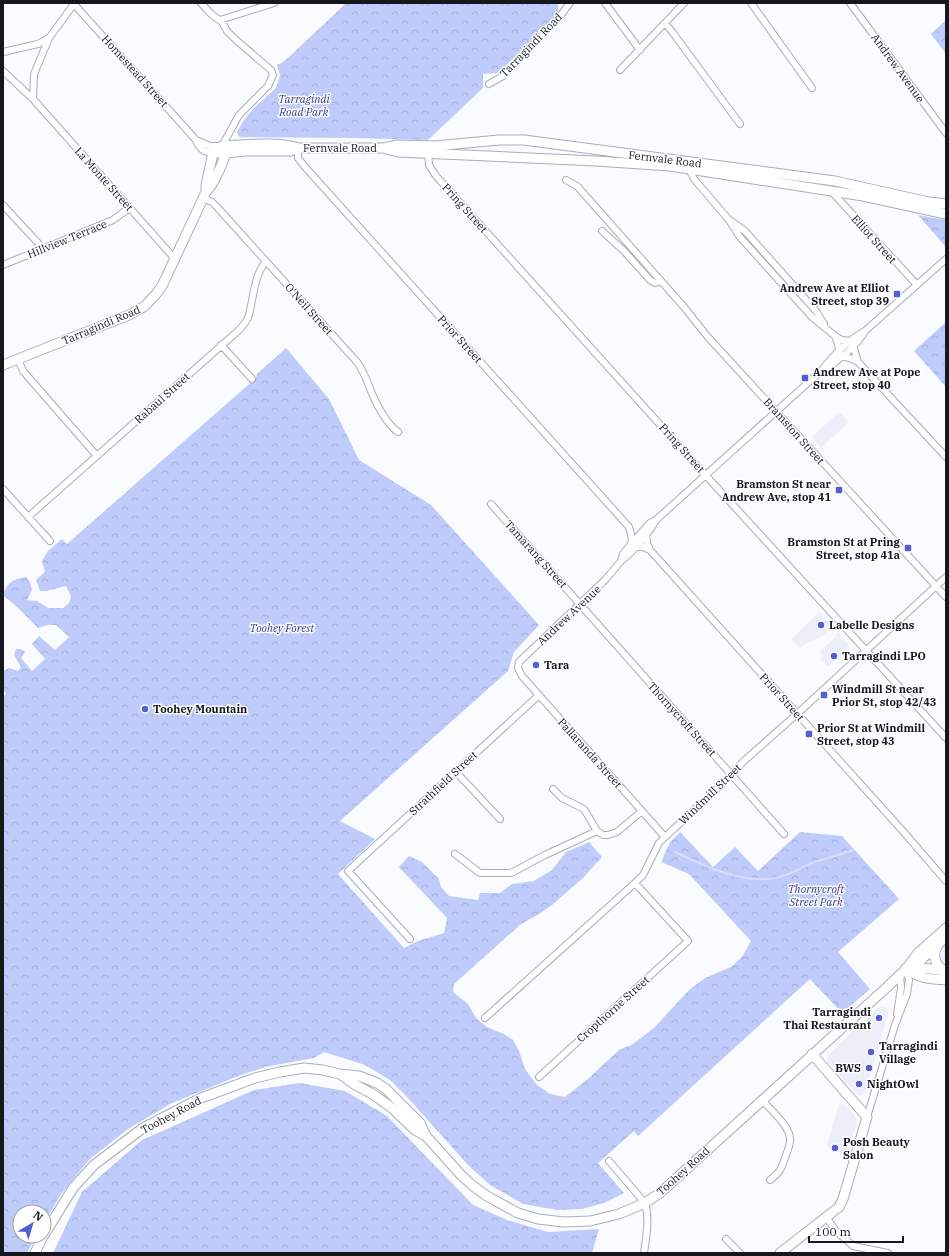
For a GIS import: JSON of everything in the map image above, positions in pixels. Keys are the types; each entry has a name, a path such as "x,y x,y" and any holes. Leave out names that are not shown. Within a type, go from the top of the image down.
{"street":[{"path":"33,99 34,74 49,38 74,3"},
{"name":"Homestead Street","path":"74,3 196,140 198,146 205,152 213,153"},
{"path":"201,3 211,14 220,20 229,34 271,70 273,75 268,86 238,116 224,150"},
{"path":"220,20 274,3"},
{"name":"Tarragindi Road","path":"489,84 503,76 560,16 570,3"},
{"path":"605,3 640,50"},
{"path":"620,70 684,3"},
{"path":"751,3 812,88"},
{"name":"Andrew Avenue","path":"850,3 946,133"},
{"path":"666,23 740,124"},
{"path":"3,52 38,44 49,38"},
{"name":"La Monte Street","path":"3,71 33,99 175,259"},
{"name":"Fernvale Road","path":"224,150 268,144 290,145 298,148 383,148 398,145 435,146 511,139 692,166 832,192 863,196 946,214"},
{"path":"196,140 224,150"},
{"name":"Prior Street","path":"298,148 298,158 305,167 629,527"},
{"name":"Fernvale Road","path":"383,148 398,152 692,166 835,181 929,202 946,204"},
{"path":"213,153 224,150"},
{"name":"Tarragindi Road","path":"3,365 128,315 145,306 156,294 175,259 205,195 211,187 224,150"},
{"name":"Tarragindi Road","path":"205,195 213,153"},
{"name":"Pring Street","path":"428,153 429,165 436,176 706,476 946,738"},
{"path":"692,166 692,176 729,220 740,237 812,317 835,336 852,343 858,362"},
{"name":"Bramston Street","path":"566,180 576,186 684,307 707,336 946,597"},
{"name":"Elliot Street","path":"832,192 917,285"},
{"name":"O'Neil Street","path":"205,195 363,370 375,401 389,423 398,432"},
{"path":"3,205 39,244 41,250"},
{"name":"Hillview Terrace","path":"3,264 113,220 129,208"},
{"name":"Bramston Street","path":"602,231 624,251 650,280 655,283 661,281"},
{"name":"Andrew Avenue","path":"518,668 521,660 605,580 621,561 623,554 645,532 650,523 656,520 706,476 822,371 831,366 840,354 852,343 861,339 865,331 946,259"},
{"name":"Rabaul Street","path":"28,517 239,330 248,318 257,275 266,261"},
{"path":"835,336 840,354 858,362 946,457"},
{"path":"221,345 252,380"},
{"path":"18,360 23,371 97,456"},
{"path":"3,489 50,541"},
{"name":"Tamarang Street","path":"491,504 580,604"},
{"path":"629,527 645,532"},
{"path":"629,527 633,545 650,550"},
{"name":"Prior Street","path":"645,532 650,550 946,881"},
{"name":"Windmill Street","path":"485,1018 635,883 643,875 659,843 732,775 745,760 946,577"},
{"name":"Thornycroft Street","path":"580,604 784,834"},
{"name":"Pallaranda Street","path":"518,668 522,676 665,837"},
{"name":"Strathfield Street","path":"410,939 348,871 539,695"},
{"path":"456,772 500,819"},
{"path":"553,790 562,798 584,809 597,831 603,835 617,832 642,811"},
{"path":"455,854 480,873 511,873 545,854 597,831"},
{"name":"Cropthorne Street","path":"539,1077 688,941 635,883"},
{"name":"Toohey Road","path":"52,1223 73,1188 94,1165 143,1128 201,1098 255,1078 304,1068 340,1074 374,1095 392,1108 415,1130 426,1136 461,1175 473,1186 487,1196 518,1213 538,1219 558,1221 590,1221 619,1214 645,1203 660,1193 812,1054 847,1024 904,970 918,953 946,928"},
{"path":"943,940 935,951 935,960 939,967 946,971"},
{"name":"Toohey Road","path":"904,970 921,960 943,940"},
{"path":"904,970 921,968 946,971"},
{"path":"904,970 923,978 946,980"},
{"path":"780,1253 839,1207 843,1199 900,1007 907,994 909,983 904,970"},
{"path":"812,1054 867,1117"},
{"path":"762,1100 785,1126 790,1135 782,1168 779,1174 770,1180"},
{"path":"609,1161 645,1203 647,1209 647,1221 644,1253"},
{"path":"826,1217 836,1231 853,1246 888,1253"},
{"path":"726,1239 740,1253"},
{"name":"Toohey Road","path":"35,1253 40,1244"}],"shaded area":[{"path":"839,412 849,422 821,448 812,437"},
{"path":"819,612 833,627 823,636 805,644 800,648 791,639"},
{"path":"838,632 848,645 847,650 828,667 820,659 822,657 820,651 835,638"},
{"path":"946,944 946,963 941,957 943,948"},
{"path":"880,1006 889,1011 865,1093 859,1096 827,1062 828,1055"},
{"path":"839,1104 844,1105 854,1114 857,1122 849,1149 843,1153 829,1149 827,1145"}],"green space":[{"name":"Tarragindi Road Park","path":"342,3 558,3 558,12 499,73 483,74 483,88 428,140 239,137 237,132 244,120 253,109 276,88 280,76 277,64 280,64 288,58 344,5"},
{"path":"946,20 946,54 931,34"},
{"path":"918,215 946,220 945,246"},
{"path":"946,322 946,387 914,351"},
{"name":"Toohey Forest","path":"286,348 329,399 359,460 431,505 539,625 514,652 508,671 340,821 375,839 338,874 404,948 418,941 444,933 447,918 399,867 409,856 422,862 439,879 441,887 449,896 478,900 480,893 500,893 512,884 534,881 552,870 566,852 589,842 602,857 583,878 552,905 521,924 454,984 453,992 468,1004 476,1018 487,1027 504,1034 513,1040 519,1051 525,1069 537,1085 550,1094 565,1097 589,1078 619,1050 633,1044 654,1028 689,990 705,978 731,967 742,957 751,941 689,874 661,862 670,842 680,832 713,867 735,847 758,871 800,832 842,836 899,899 838,952 870,989 842,1013 810,979 638,1136 634,1131 598,1163 624,1193 604,1203 582,1209 557,1210 523,1204 490,1185 468,1165 390,1080 365,1065 324,1052 314,1058 265,1067 238,1076 170,1104 128,1129 90,1159 61,1194 52,1209 52,1204 12,1204 12,1244 32,1244 27,1253 3,1253 3,697 6,694 3,688 3,671 9,668 18,671 21,667 14,655 16,649 21,649 25,652 21,658 32,671 45,659 32,644 39,636 55,650 69,637 56,625 48,625 38,628 3,594 7,586 12,582 26,577 30,582 32,590 27,600 37,601 48,608 63,608 69,603 71,596 66,586 40,591 36,580 45,572 42,561 48,551 62,539 67,544 256,378 257,374"},
{"path":"300,1083 345,1091 387,1116 473,1205 507,1220 548,1232 599,1229 592,1253 53,1253 82,1192 142,1140 254,1090"}],"waterway":[{"path":"675,852 720,872 745,878 769,879 780,877 812,863 853,850"}],"place":[{"name":"Andrew Ave at Elliot Street, stop 39","path":"897,294"},
{"name":"Andrew Ave at Pope Street, stop 40","path":"805,378"},
{"name":"Bramston St near Andrew Ave, stop 41","path":"839,490"},
{"name":"Bramston St at Pring Street, stop 41a","path":"908,548"},
{"name":"Labelle Designs","path":"821,625"},
{"name":"Tarragindi LPO","path":"834,656"},
{"name":"Tara","path":"536,665"},
{"name":"Windmill St near Prior St, stop 42/43","path":"824,695"},
{"name":"Toohey Mountain","path":"145,709"},
{"name":"Prior St at Windmill Street, stop 43","path":"809,734"},
{"name":"Tarragindi Thai Restaurant","path":"879,1018"},
{"name":"Tarragindi Village","path":"871,1052"},
{"name":"BWS","path":"869,1068"},
{"name":"NightOwl","path":"859,1084"},
{"name":"Posh Beauty Salon","path":"835,1148"}],"park label":[{"name":"Thornycroft Street Park","path":"816,895"}]}
